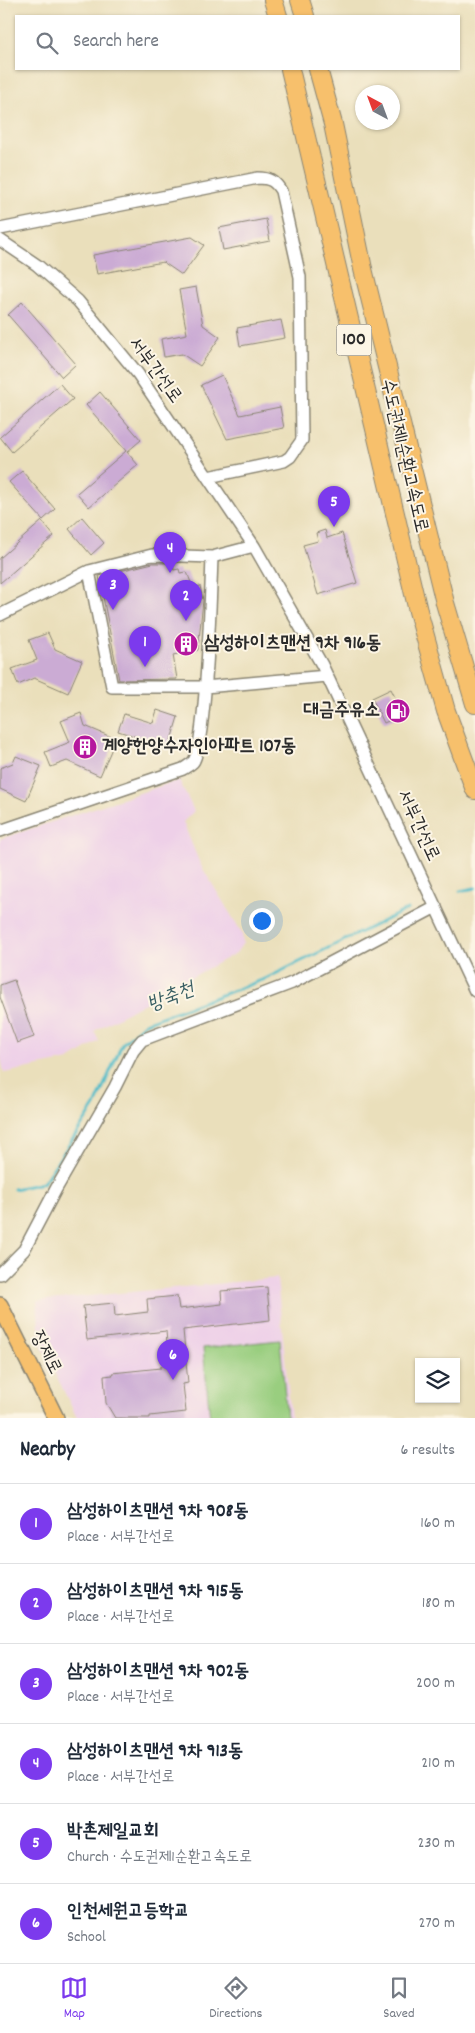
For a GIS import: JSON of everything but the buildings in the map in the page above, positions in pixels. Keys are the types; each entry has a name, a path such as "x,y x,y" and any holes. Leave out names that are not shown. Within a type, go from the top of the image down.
{"highway":[{"path":"273,0 278,15"},
{"path":"300,0 305,15"},
{"name":"수도권제1순환고속도로","path":"290,70 418,611 446,711 475,790"},
{"name":"수도권제1순환고속도로","path":"318,70 333,124 363,269 445,603 475,704"}],"main road":[{"name":"장제로","path":"0,1305 56,1418"}],"street":[{"path":"0,228 258,178 269,178 276,183 281,192 300,277 302,440 290,457 284,461 208,478"},
{"name":"서부간선로","path":"0,240 37,265 78,301 138,374 254,546 327,676 475,991"},
{"path":"0,615 89,571 152,555 212,557 254,546"},
{"path":"0,831 183,769 193,762 197,750 205,687 212,557"},
{"path":"89,571 112,687 205,687 327,676"},
{"path":"0,1274 24,1250 56,1189 115,1087 133,1051 142,1040 292,984 436,907"}],"shaded area":[{"path":"179,780 194,811 183,822 200,864 242,933 243,943 236,953 94,1031 99,1041 69,1060 4,1073 0,1054 0,839"},
{"path":"277,1278 291,1418 77,1418 40,1342 37,1301"}],"green space":[{"path":"280,1340 287,1418 210,1418 203,1348"}],"waterway":[{"name":"방축천","path":"460,891 475,888"},
{"name":"방축천","path":"14,1189 43,1183 95,1106 122,1044 145,1023 265,979 408,909"}],"place":[{"name":"박촌제일교회","path":"334,527"},
{"name":"삼성하이츠맨션 9차 913동","path":"170,573"},
{"name":"삼성하이츠맨션 9차 902동","path":"113,610"},
{"name":"삼성하이츠맨션 9차 915동","path":"186,621"},
{"name":"삼성하이츠맨션 9차 916동","path":"186,644"},
{"name":"삼성하이츠맨션 9차 908동","path":"145,667"},
{"name":"대금주유소","path":"398,711"},
{"name":"계양한양수자인아파트 107동","path":"85,747"},
{"name":"인천세원고등학교","path":"173,1380"}]}
